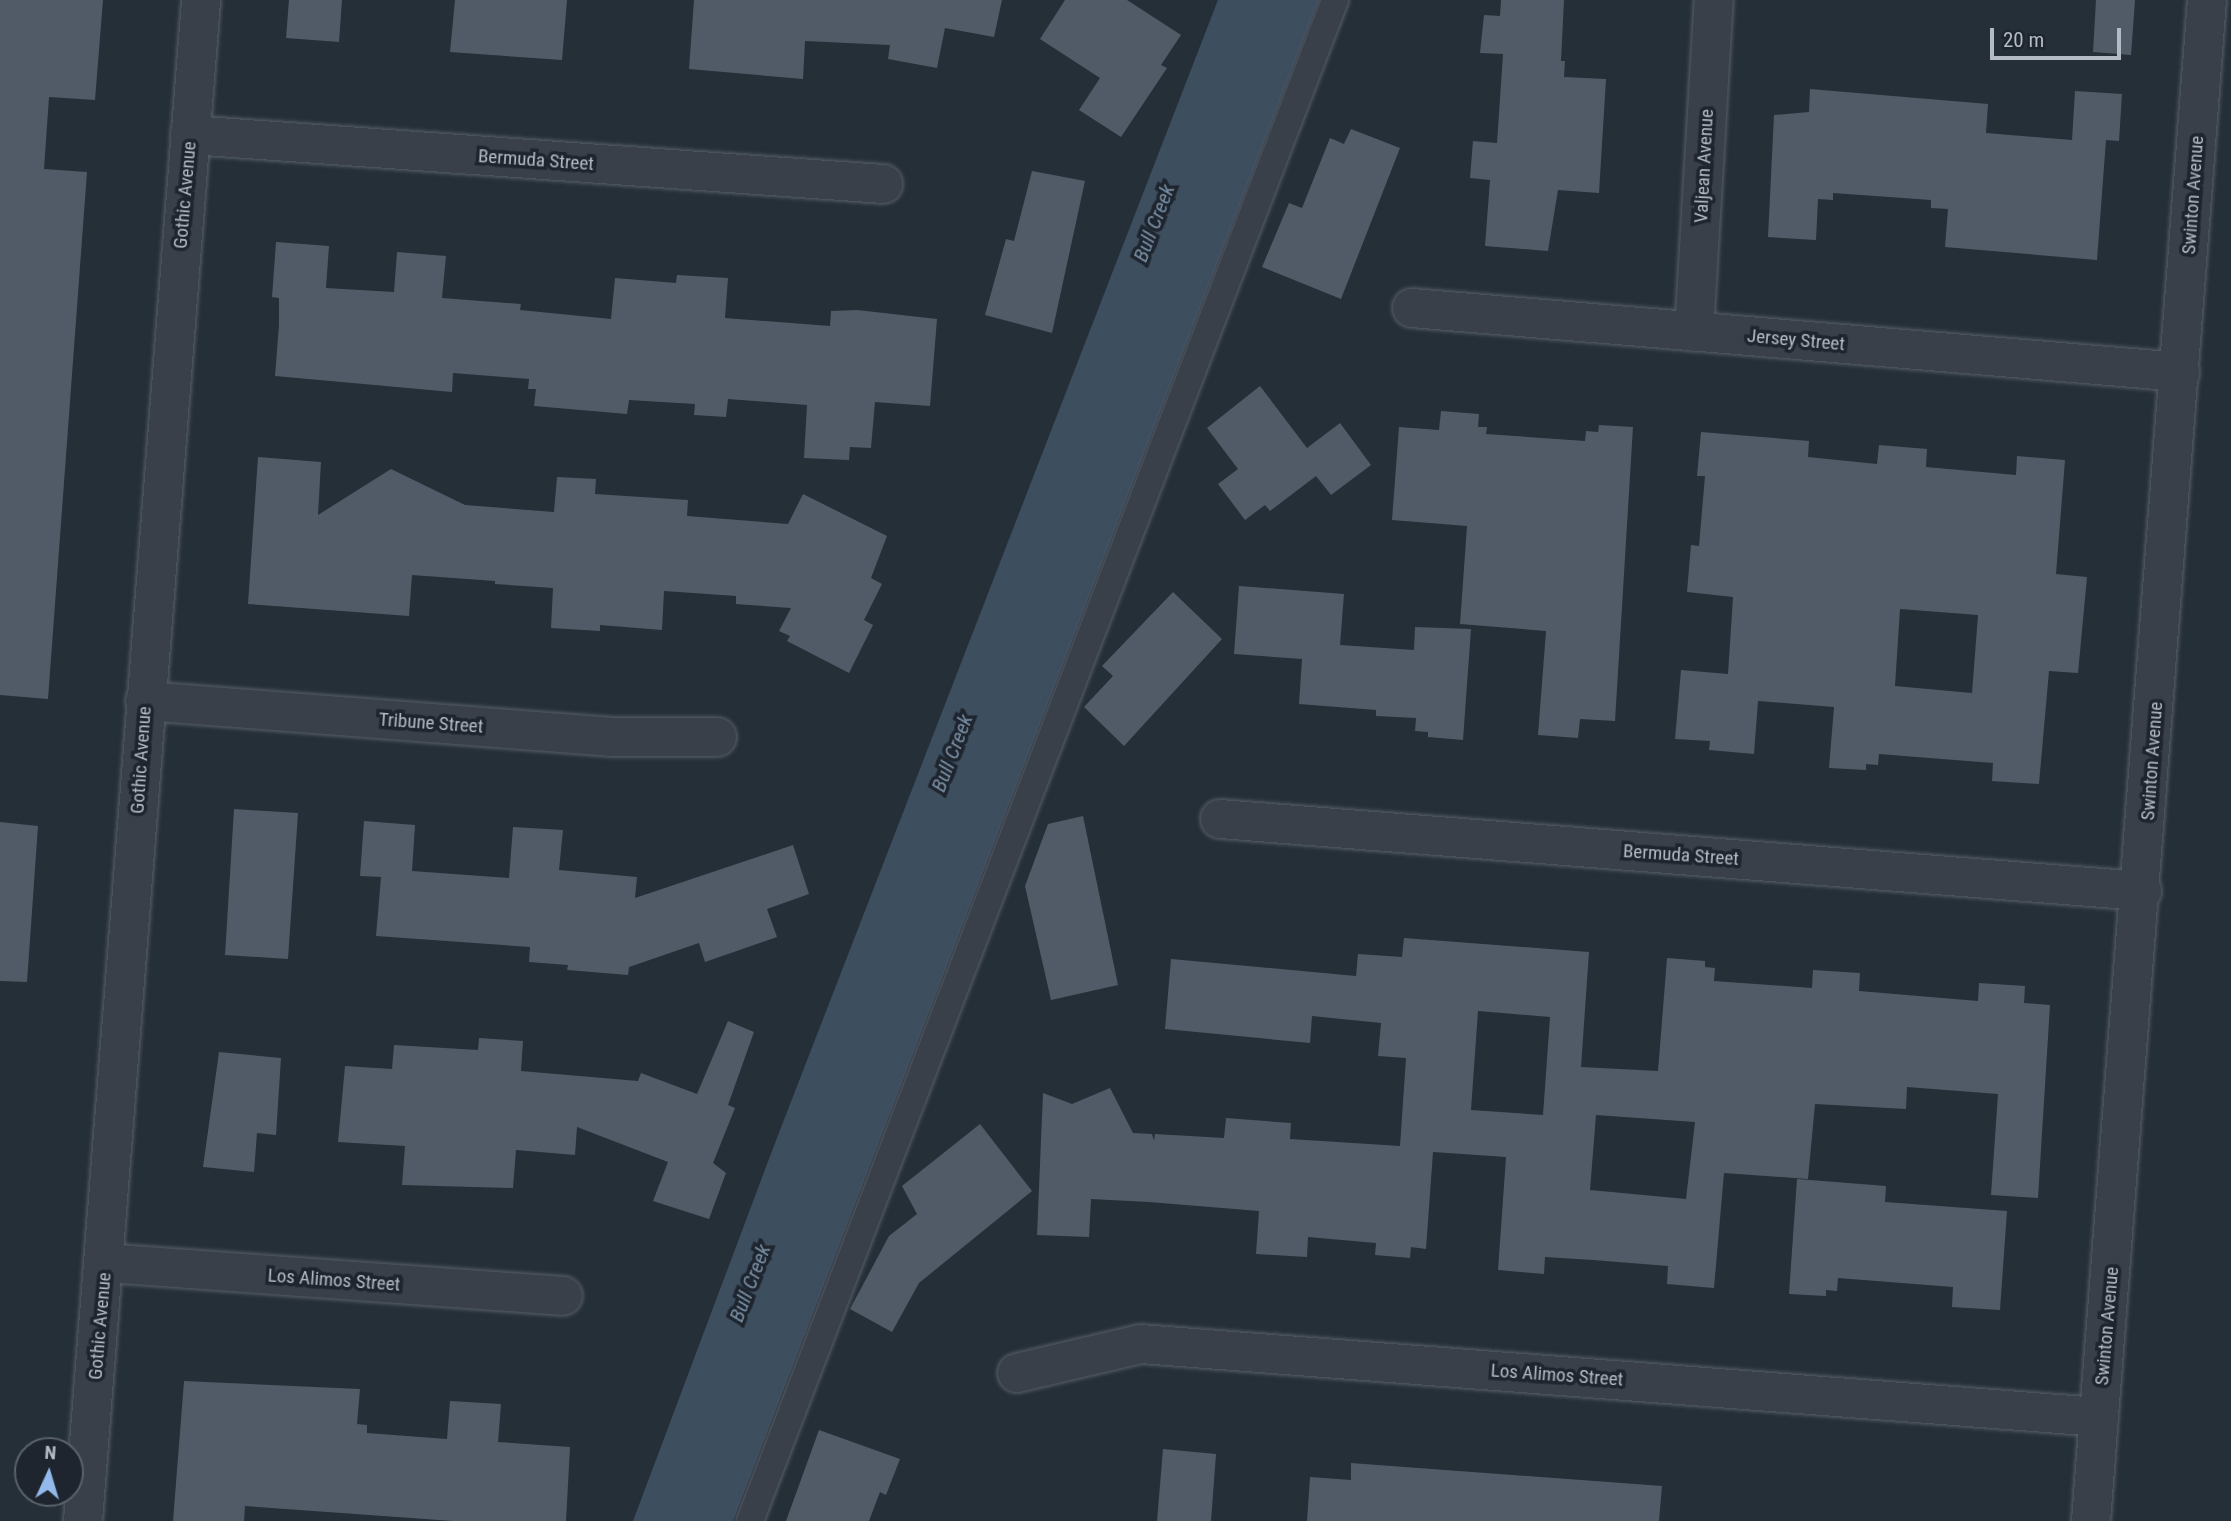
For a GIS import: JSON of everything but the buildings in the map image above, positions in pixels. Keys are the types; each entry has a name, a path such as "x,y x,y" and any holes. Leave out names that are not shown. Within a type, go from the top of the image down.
{"street":[{"name":"Gothic Avenue","path":"83,1521 106,1263 145,701 201,0"},
{"name":"Valjean Avenue","path":"1694,332 1714,0"},
{"name":"Swinton Avenue","path":"2091,1521 2142,891 2207,0"},
{"name":"Bermuda Street","path":"190,135 883,184"},
{"name":"Jersey Street","path":"1412,308 2180,372"},
{"name":"Tribune Street","path":"145,701 610,737 717,737"},
{"name":"Bermuda Street","path":"1220,819 2142,891"},
{"name":"Los Alimos Street","path":"106,1263 563,1296"},
{"name":"Los Alimos Street","path":"1017,1373 1141,1343 2099,1417"}],"lane":[{"path":"750,1521 1335,0"}],"water":[{"name":"Bull Creek","path":"1218,0 1319,0 733,1521 633,1521 775,1143"}]}
